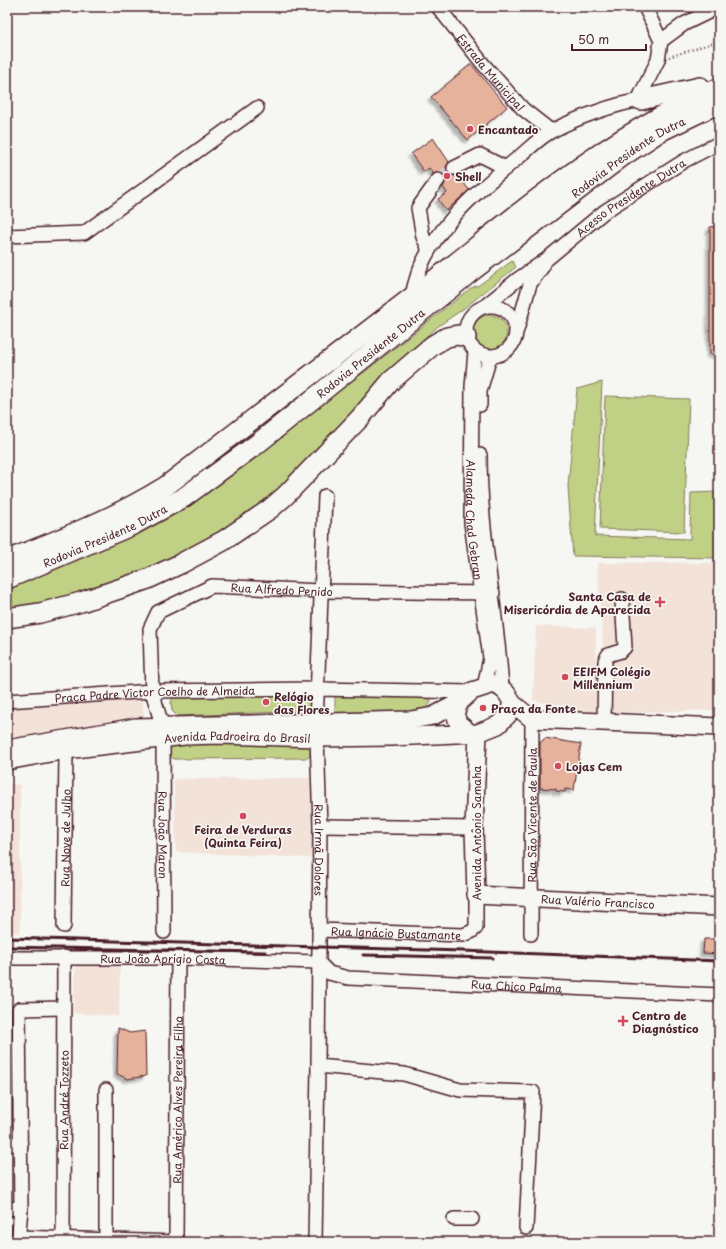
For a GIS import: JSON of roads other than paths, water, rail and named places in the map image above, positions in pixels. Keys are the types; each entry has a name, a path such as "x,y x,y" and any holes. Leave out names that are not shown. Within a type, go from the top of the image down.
{"highway":[{"path":"642,100 719,83"},
{"name":"Rodovia Presidente Dutra","path":"7,560 60,539 102,520 139,502 166,486 327,364 580,165 657,117 719,88"},
{"name":"Rodovia Presidente Dutra","path":"7,579 133,526 183,498 257,444 336,382 472,270 622,156 659,132 719,103"},
{"path":"7,618 40,613 81,602 148,579 223,541 270,509 285,496 360,418 391,381 427,350 447,337 458,335 471,344"}],"main road":[{"path":"512,703 508,714 498,725 473,732 458,723 455,713 472,694 494,684 502,688 508,694 512,703 532,719 719,727"},
{"name":"Avenida Padroeira do Brasil","path":"7,748 115,730 162,732 316,730 412,720 433,716 472,694"},
{"name":"Avenida Padroeira do Brasil","path":"316,730 391,737 473,732"},
{"name":"Avenida Padroeira do Brasil","path":"7,761 162,732"},
{"name":"Avenida Antônio Samaha","path":"473,732 476,895"},
{"name":"Rua Valério Francisco","path":"476,895 719,907"}],"street":[{"name":"Estrada Municipal","path":"438,7 483,64 524,109 551,131"},
{"path":"412,297 414,281 429,250 455,214 506,168 551,131 620,103 642,100 640,94 658,60 662,41 645,7"},
{"path":"662,41 684,24 719,7"},
{"path":"7,236 84,234 257,108"},
{"name":"Acesso Presidente Dutra","path":"547,259 604,211 684,161 719,143"},
{"path":"454,168 480,154 506,168"},
{"path":"429,250 423,237 418,208 438,180"},
{"path":"547,259 530,284 517,333 511,347 505,353 490,357 471,344 466,330 471,315 547,259"},
{"path":"485,306 500,307 507,312 516,325 517,333"},
{"name":"Alameda Chad Gebran","path":"471,344 476,444"},
{"name":"Alameda Chad Gebran","path":"490,357 480,391 471,523 480,544 502,688"},
{"name":"Rua Irmã Dolores","path":"315,1242 320,826 316,730 325,496"},
{"name":"Rua Alfredo Penido","path":"152,691 150,629 158,612 212,586 321,591 487,593"},
{"name":"Alameda Chad Gebran","path":"472,694 490,658 487,593"},
{"path":"604,723 605,661 608,655 621,651 625,647 622,599"},
{"name":"Praça Padre Victor Coelho de Almeida","path":"7,701 152,691 318,689 472,694"},
{"name":"Rua João Maron","path":"152,691 162,732 164,932"},
{"name":"Rua São Vicente de Paula","path":"531,934 532,719"},
{"name":"Rua Nove de Julho","path":"64,926 66,750"},
{"path":"320,826 474,828"},
{"name":"Avenida Antônio Samaha","path":"472,932 476,928 476,895"},
{"name":"Rua Ignácio Bustamante","path":"319,930 463,935 472,932"},
{"name":"Rua André Tozzeto","path":"63,1240 64,957"},
{"name":"Rua João Aprígio Costa","path":"7,958 178,958 318,962"},
{"name":"Rua Américo Alves Pereira Filho","path":"176,1242 178,958"},
{"name":"Rua Chico Palma","path":"318,962 329,973 348,978 719,995"},
{"path":"63,1008 19,1009 21,1209 18,1239 176,1242"},
{"path":"318,1066 404,1074 460,1090 478,1092 533,1092 526,1228"},
{"path":"106,1090 106,1241"},
{"path":"7,1143 21,1145"},
{"path":"7,1208 21,1209"},
{"path":"454,1219 472,1219"}],"tunnel":[{"path":"438,180 454,168"}],"railway":[{"path":"7,938 463,951 719,961"},
{"path":"7,947 265,952"},
{"path":"363,955 493,958"}],"place":[{"name":"Encantado","path":"470,129"},
{"name":"Shell","path":"447,176"},
{"name":"Santa Casa de Misericórdia de Aparecida","path":"660,602"},
{"name":"EEIFM Colégio Millennium","path":"565,677"},
{"name":"Relógio das Flores","path":"266,702"},
{"name":"Praça da Fonte","path":"483,708"},
{"name":"Lojas Cem","path":"558,766"},
{"name":"Feira de Verduras (Quinta Feira)","path":"243,816"},
{"name":"Centro de Diagnóstico","path":"623,1021"}]}
